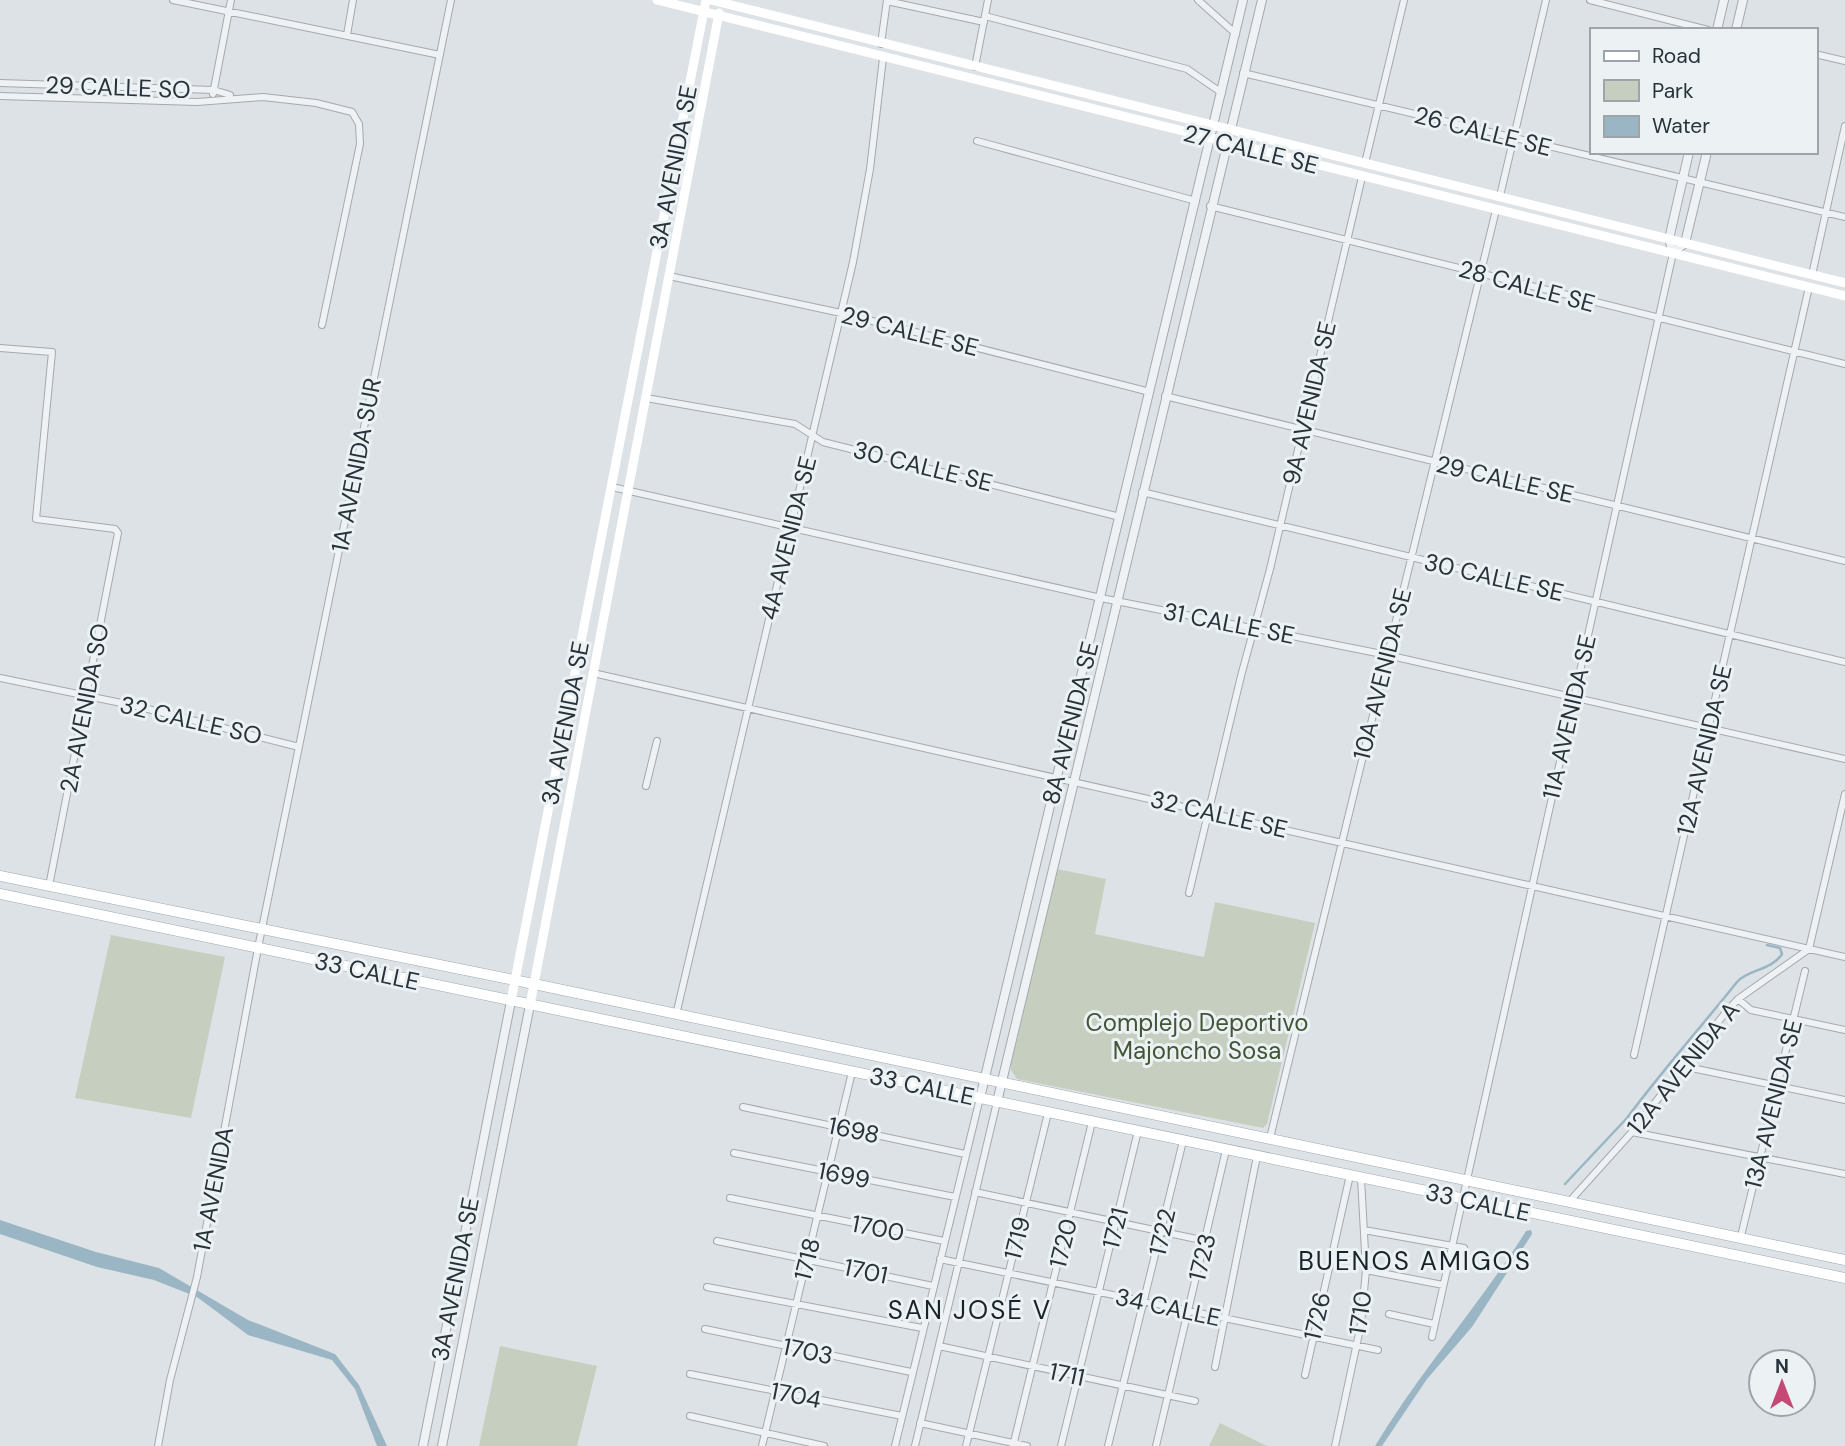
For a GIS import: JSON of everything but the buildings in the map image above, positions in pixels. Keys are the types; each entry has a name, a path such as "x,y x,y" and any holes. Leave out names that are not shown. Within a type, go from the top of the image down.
{"main road":[{"name":"27 CALLE SE","path":"657,0 1845,296"},
{"name":"27 CALLE SE","path":"708,0 721,1 881,44 1845,283"},
{"name":"3A AVENIDA SE","path":"511,1001 703,12 708,0"},
{"name":"3A AVENIDA SE","path":"530,1005 721,1"},
{"name":"33 CALLE","path":"0,876 515,980 984,1081 1270,1138 1845,1260"},
{"name":"33 CALLE","path":"0,894 1845,1278"}],"street":[{"path":"173,0 440,55"},
{"path":"212,98 232,0"},
{"path":"346,35 353,0"},
{"name":"1A AVENIDA SUR","path":"262,930 451,0"},
{"path":"881,44 887,0 984,19 1188,69 1222,93"},
{"path":"975,67 988,0"},
{"path":"1198,0 1236,34"},
{"name":"8A AVENIDA SE","path":"895,1446 1243,0"},
{"name":"8A AVENIDA SE","path":"915,1446 1228,128 1262,0"},
{"path":"1365,163 1404,0"},
{"path":"1500,197 1546,0"},
{"path":"1590,0 1700,28"},
{"path":"1717,28 1724,0"},
{"path":"1736,28 1743,0"},
{"path":"1817,54 1845,61"},
{"name":"4A AVENIDA SE","path":"676,1015 841,313 870,169 883,58"},
{"name":"26 CALLE SE","path":"1243,73 1845,217"},
{"name":"29 CALLE SO","path":"0,83 214,90 236,96"},
{"path":"61,84 62,98"},
{"path":"94,99 95,85"},
{"name":"29 CALLE SO","path":"0,96 197,102 236,96 304,101 352,112 357,116 360,145 322,325"},
{"path":"1812,275 1845,126"},
{"path":"977,141 1196,201"},
{"path":"1689,154 1669,239 1673,253 1685,243 1706,154"},
{"name":"9A AVENIDA SE","path":"1208,811 1281,525 1362,177"},
{"name":"28 CALLE SE","path":"1210,206 1845,364"},
{"name":"10A AVENIDA SE","path":"1270,1138 1496,210"},
{"name":"11A AVENIDA SE","path":"1432,1337 1673,253"},
{"name":"29 CALLE SE","path":"669,276 841,313 1150,392"},
{"name":"12A AVENIDA SE","path":"1634,1055 1809,287"},
{"name":"2A AVENIDA SO","path":"0,348 52,352 36,519 118,531 49,886"},
{"name":"29 CALLE SE","path":"1165,396 1845,561"},
{"name":"30 CALLE SE","path":"646,398 795,424 823,442 1120,517"},
{"name":"31 CALLE SE","path":"612,487 1101,598 1387,655 1845,759"},
{"name":"30 CALLE SE","path":"1142,492 1845,662"},
{"name":"32 CALLE SE","path":"593,673 1845,957"},
{"name":"32 CALLE SO","path":"0,678 299,747"},
{"path":"646,786 657,741"},
{"path":"1809,949 1845,794"},
{"path":"1189,893 1208,811"},
{"name":"1A AVENIDA","path":"158,1446 170,1380 197,1277 262,930"},
{"name":"12A AVENIDA A","path":"1569,1202 1632,1132 1738,999 1809,949"},
{"name":"13A AVENIDA SE","path":"1741,1236 1805,971"},
{"path":"1738,999 1751,1010 1845,1030"},
{"name":"3A AVENIDA SE","path":"424,1446 511,1001"},
{"name":"3A AVENIDA SE","path":"442,1446 530,1005"},
{"path":"1682,1066 1845,1100"},
{"name":"1718","path":"762,1446 852,1072"},
{"name":"1698","path":"743,1107 965,1154"},
{"name":"1719","path":"966,1446 1048,1113"},
{"name":"1720","path":"1013,1445 1092,1122"},
{"name":"1721","path":"1061,1446 1138,1132"},
{"path":"1632,1132 1845,1174"},
{"name":"1722","path":"1108,1446 1183,1141"},
{"name":"1723","path":"1156,1446 1226,1150"},
{"name":"1699","path":"734,1153 955,1197"},
{"path":"1215,1367 1257,1156"},
{"name":"1726","path":"1305,1375 1312,1337 1343,1220 1350,1175"},
{"name":"1710","path":"1335,1446 1356,1346 1366,1270 1361,1178"},
{"path":"975,1192 1206,1241"},
{"name":"1700","path":"730,1198 944,1241"},
{"path":"1364,1230 1464,1248"},
{"name":"1701","path":"717,1241 933,1286"},
{"name":"34 CALLE","path":"940,1259 1378,1350"},
{"path":"1366,1270 1443,1285"},
{"path":"707,1287 922,1328"},
{"path":"1389,1314 1434,1324"},
{"name":"1703","path":"705,1329 911,1373"},
{"name":"1711","path":"939,1346 1195,1401"},
{"name":"1704","path":"691,1374 902,1416"},
{"path":"690,1416 824,1446"},
{"path":"920,1423 1027,1446"}],"green space":[{"name":"Complejo Deportivo Majoncho Sosa","path":"1057,869 1106,879 1095,934 1204,957 1215,902 1315,923 1267,1124 1263,1128 1017,1079 1011,1070 1011,1064"},
{"path":"111,935 225,957 191,1118 75,1098"},
{"path":"500,1346 597,1366 577,1446 479,1446"},
{"path":"1220,1423 1267,1446 1209,1446"}],"water":[{"path":"0,1220 96,1252 159,1268 248,1320 335,1354 359,1385 387,1446 377,1446 355,1389 332,1360 248,1335 197,1297 154,1280 97,1267 0,1234"},
{"path":"1531,1230 1532,1234 1472,1327 1427,1379 1382,1446 1375,1446 1392,1418 1526,1231"}],"waterway":[{"path":"1565,1184 1627,1118 1737,982 1772,964 1782,954 1780,948 1767,945"}],"district":[{"name":"BUENOS AMIGOS","path":"1415,1261"},
{"name":"SAN JOSÉ V","path":"970,1310"}]}
